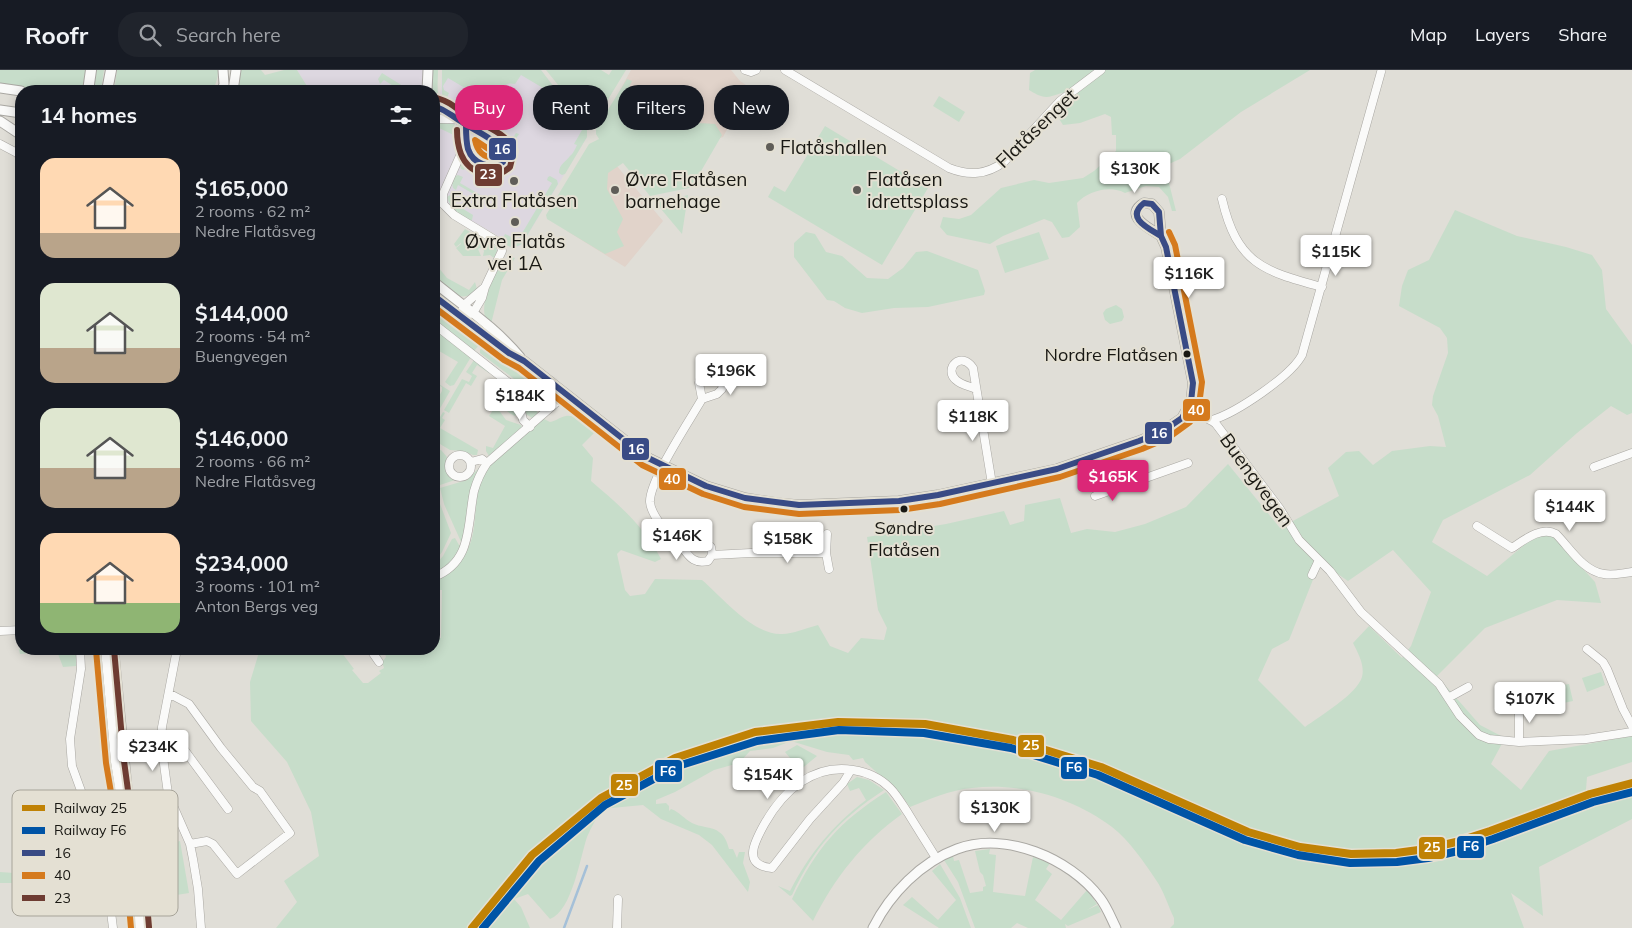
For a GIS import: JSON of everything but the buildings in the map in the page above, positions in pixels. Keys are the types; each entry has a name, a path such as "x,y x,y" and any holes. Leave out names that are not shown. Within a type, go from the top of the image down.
{"main road":[{"path":"89,85 91,70"},
{"path":"108,85 111,70"},
{"path":"114,655 127,790"}],"street":[{"path":"234,85 236,70"},
{"path":"428,70 428,85"},
{"path":"745,70 751,72 756,70"},
{"name":"Flatåsenget","path":"785,70 949,168 960,173 974,174 994,169 1004,162 1060,101 1101,70"},
{"path":"1212,420 1232,412 1293,369 1302,354 1381,72"},
{"path":"218,85 223,73"},
{"path":"0,88 15,91"},
{"path":"440,108 449,112 455,118"},
{"path":"0,110 15,112"},
{"path":"440,119 455,119"},
{"path":"0,121 15,129"},
{"path":"466,130 469,152 474,160 485,166 493,167 503,162 505,152 501,147 474,130"},
{"path":"462,317 474,313 501,257 502,251 500,242 454,215 443,204 443,194 467,140"},
{"path":"0,144 15,152"},
{"path":"1222,198 1234,236 1250,256 1270,271 1322,287"},
{"path":"440,300 462,317 478,324 497,339 512,347 524,361 646,457 706,486 745,498 785,504 899,502 1057,469 1163,431 1174,425 1187,411 1193,394 1192,371 1166,247 1161,236"},
{"path":"440,287 474,313 478,324"},
{"path":"462,317 464,306 485,287"},
{"path":"440,329 510,383 516,392 523,420 530,426"},
{"path":"976,388 992,484"},
{"path":"440,574 458,560 464,548 468,537 474,492 479,475 487,463 566,394"},
{"path":"681,546 704,541 711,547 712,555 708,561 696,562 684,552 653,512 650,503 651,491 663,466 702,399"},
{"name":"Buengvegen","path":"1187,411 1195,416 1212,420 1280,509 1299,540 1330,571 1361,612 1428,673 1460,716 1479,735 1490,739 1519,742 1586,739 1632,732"},
{"path":"1112,450 1124,486"},
{"path":"1594,466 1632,453"},
{"path":"471,462 482,459 487,463"},
{"path":"1095,496 1188,463"},
{"path":"1477,526 1512,548 1540,532 1551,531 1584,565 1596,572 1605,575 1632,572"},
{"path":"827,534 826,553 829,569"},
{"path":"712,555 752,552 826,553"},
{"path":"1312,575 1319,560"},
{"path":"0,631 15,630"},
{"path":"1587,649 1603,662 1607,668 1622,709 1632,726"},
{"path":"80,655 81,669 70,739 72,766 81,790"},
{"path":"106,655 119,790"},
{"path":"167,790 161,742 162,726 170,694 176,655"},
{"path":"374,655 379,662"},
{"path":"1448,698 1468,687"},
{"path":"170,694 189,704 253,788 260,791 290,833 237,874 213,844 206,841 190,844"},
{"path":"1519,706 1519,742"},
{"path":"161,742 180,744 228,809"},
{"path":"851,770 843,783 810,819 772,868 763,868 756,862 752,852 758,835 768,818 792,790 807,777 835,768 851,770 868,774 890,788 900,800 936,858"},
{"path":"178,817 190,844 198,889 201,928"},
{"path":"873,928 897,893 919,870 936,858 959,848 998,844 1018,847 1052,858 1080,877 1100,898 1116,928"},
{"path":"617,928 618,899"}],"shaded area":[{"path":"297,70 424,70 423,85 306,85"},
{"path":"442,70 541,70 552,85 533,85 533,130 587,130 587,137 522,244 518,247 508,246 498,236 440,203 440,94"},
{"path":"631,70 731,70 746,85 714,85 714,130 727,130 723,137 710,141 650,130 704,130 704,85 623,85"},
{"name":"Øvre Flatåsen barnehage","path":"611,159 663,221 625,267 567,231"}],"green space":[{"path":"0,70 86,70 83,85 15,86 0,83"},
{"path":"94,70 104,70 102,85 91,85"},
{"path":"117,70 218,70 214,85 115,85"},
{"path":"241,70 261,70 265,75 284,70 297,70 306,85 239,85"},
{"path":"432,70 438,70 438,85 432,85"},
{"path":"442,70 541,70 552,85 538,85 521,75 515,84 510,83 506,85 460,85 448,78 443,86 444,90 449,93 447,98 455,103 455,109 442,98"},
{"path":"546,70 601,70 609,75 612,70 626,70 608,99 608,85 558,85"},
{"path":"1035,70 1310,70 1241,112 1180,159 1162,167 1168,179 1176,211 1172,211 1168,197 1159,187 1146,186 1125,193 1106,189 1093,192 1077,203 1080,227 1069,237 1062,238 1052,222 1044,219 1003,236 990,244 947,235 940,227 943,217 959,219 971,215 1001,188 1034,180 1049,183 1083,178 1094,171 1116,151 1116,135 1112,135 1111,117 1105,114 1080,123 1063,125 1056,114 1068,102 1067,93 1046,97 1029,90 1030,73"},
{"path":"382,73 401,85 392,85 384,80 380,84 378,79"},
{"path":"627,79 632,81 630,85 623,85"},
{"path":"618,94 618,130 704,130 704,123 714,124 714,130 719,130 722,135 697,178 689,188 650,196 623,163 608,173 607,189 623,219 617,232 624,246 605,254 547,219 546,215 589,144 599,139 596,130 608,130 608,110"},
{"path":"939,96 965,112 959,122 933,106"},
{"path":"440,99 451,111 441,106"},
{"path":"440,123 455,124 455,130 460,133 460,138 440,128"},
{"name":"Flatåsen idrettsplass","path":"825,126 928,188 882,265 768,197 774,186 785,192"},
{"path":"493,130 500,130 513,138 516,133 519,134 515,140 511,141"},
{"path":"582,130 587,130 587,137 565,174 562,175 559,173 560,168 574,151 577,145 574,144"},
{"path":"474,137 497,152 499,158 486,160 478,156 470,145"},
{"path":"469,161 488,172 500,171 501,175 497,182 467,165 464,170 461,169 462,162"},
{"path":"455,176 463,177 460,183 484,197 482,199 458,185 456,190 453,188 452,183"},
{"path":"550,176 557,180 558,184 522,244 516,247 506,245 502,240 505,234 518,240 552,183 547,180"},
{"path":"450,195 458,199 455,204 473,215 472,220 453,208 447,197"},
{"path":"688,195 682,234 656,203"},
{"path":"1455,210 1517,236 1592,255 1602,270 1606,309 1632,345 1632,413 1627,415 1611,406 1530,475 1443,520 1432,542 1487,576 1535,536 1552,535 1595,582 1601,603 1557,600 1485,628 1437,676 1480,725 1505,738 1491,764 1521,790 1549,751 1632,736 1632,762 1587,777 1585,802 1620,790 1632,789 1632,819 1539,867 1543,916 1511,893 1524,928 1170,928 1174,924 1174,918 1164,894 1141,859 1118,832 1081,808 1046,794 1009,787 972,788 956,791 910,807 902,796 863,758 853,760 849,755 827,752 791,741 773,748 750,751 739,763 714,770 675,792 656,800 656,804 666,803 669,806 669,811 671,809 674,810 692,823 717,830 724,837 729,849 733,849 737,858 739,852 745,852 743,863 750,882 748,892 712,845 699,835 661,819 643,805 601,809 587,837 570,895 558,914 550,919 528,894 514,899 521,907 530,928 276,928 297,902 284,881 319,856 311,812 287,762 251,721 250,682 258,655 344,655 354,669 352,670 363,683 368,683 381,673 379,671 384,668 382,662 385,655 440,655 442,590 440,590 440,575 463,556 470,543 482,477 488,467 500,455 544,419 550,422 566,416 574,417 595,432 582,445 593,458 591,481 621,507 639,526 661,559 655,562 621,550 617,554 625,590 630,596 645,594 655,579 702,580 738,613 759,628 769,632 784,634 818,625 830,646 848,653 861,638 884,640 887,628 878,610 867,537 946,524 1004,511 1010,525 1024,521 1025,505 1060,498 1071,533 1087,529 1115,532 1145,524 1186,507 1228,464 1280,528 1339,496 1328,468 1346,452 1359,451 1373,465 1392,451 1430,446 1446,447 1438,416 1432,405 1433,396 1448,353 1447,338 1440,328 1399,306 1402,286 1408,270 1429,260","holes":["1393,550 1431,592 1411,646 1402,658 1369,626 1353,643 1363,668 1359,684 1346,697 1305,727 1258,680 1272,649 1289,640 1320,562 1348,581"]},
{"path":"465,229 495,246 497,251 494,258 490,255 483,256 484,251 482,247 478,249 481,256 463,256 456,248 461,243 456,247 454,244"},
{"path":"806,232 815,234 826,252 842,256 867,278 888,279 903,268 916,252 927,251 978,270 985,291 984,295 928,307 894,308 862,313 845,308 834,301 827,300 794,257 794,243"},
{"path":"1039,232 1049,259 1005,273 996,246"},
{"path":"511,257 515,258 502,280 491,324 487,322 484,308 487,294 499,266 502,268"},
{"path":"440,269 447,278 469,290 475,282 477,289 472,294 466,296 455,295 440,284"},
{"path":"440,305 551,388 554,395 551,406 543,413 513,378 480,353 486,341 484,339 474,351 440,325"},
{"path":"1116,305 1122,309 1124,317 1122,321 1110,324 1105,320 1103,313 1106,309"},
{"path":"440,334 471,357 454,385 450,386 445,382 458,362 440,352"},
{"path":"474,360 491,372 489,373 477,365 472,373 477,376 471,386 466,383 449,413 444,410 462,379 469,382 472,376 466,372"},
{"path":"440,385 450,391 440,408 440,394 442,387"},
{"path":"503,385 509,388 516,400 518,408 515,416 492,398"},
{"path":"517,389 540,415 532,418 526,414"},
{"path":"495,407 506,420 521,425 522,428 489,456 486,446 493,448 505,426 489,416"},
{"path":"443,412 445,413 442,418 445,420 440,428 440,417"},
{"path":"440,428 478,450 477,455 473,455 463,451 450,450 440,444"},
{"path":"440,450 447,457 447,473 455,480 440,485"},
{"path":"480,467 471,497 467,526 462,543 444,504 440,488 467,480"},
{"path":"440,504 451,533 440,555"},
{"path":"455,538 459,545 461,544 457,553 448,564 440,570 440,559 452,539"},
{"path":"58,655 76,655 76,666 63,667"},
{"path":"1601,672 1605,685 1587,692 1582,678"},
{"path":"1569,684 1573,701 1530,710 1527,693"},
{"path":"797,745 817,756 800,770 785,752"},
{"path":"857,777 869,780 884,790 854,812 830,835 809,862 790,896 778,886 790,891 805,865 832,830 866,800 859,788 850,791 847,784"},
{"path":"886,792 902,814 874,837 840,875 813,921 792,899 810,865 830,838 842,826 869,803"},
{"path":"180,841 189,893 178,895 178,842"},
{"path":"990,849 989,854 996,855 993,892 1025,896 1033,857 1050,863 1046,869 1052,874 1035,900 1061,920 1087,890 1097,904 1087,910 1098,905 1101,912 1068,926 1065,924 1066,928 1028,928 1017,923 1011,928 975,928 958,882 944,860 953,856 954,861 959,860 970,893 983,891 983,887 986,886 983,875 980,872 975,851"},
{"path":"940,864 960,898 971,928 939,928 903,905 912,897 938,920 956,900 932,871"},
{"path":"0,872 12,873 12,883 0,883"}],"waterway":[{"path":"564,928 587,866"}],"rail line":[{"name":"25","path":"472,928 532,855 601,798 675,758 755,732 838,722 925,724 1013,740 1101,767 1248,832 1300,847 1351,854 1396,853 1456,842 1590,794 1632,783"},
{"name":"F6","path":"483,928 539,861 605,805 678,766 757,741 839,730 924,733 1011,748 1098,775 1245,840 1298,855 1350,863 1397,862 1428,858 1458,851 1593,802 1632,792"}],"transit line":[{"name":"23","path":"440,99 455,108"},
{"name":"16","path":"440,108 455,117"},
{"name":"23","path":"457,130 461,154 465,161 476,171 490,175 504,172 510,167 514,151 506,139 494,130"},
{"name":"16","path":"466,130 468,149 478,162 493,165 503,162 505,152 475,130"},
{"name":"40","path":"475,140 496,154 495,157 484,155 477,148 475,140"},
{"name":"16","path":"1144,203 1152,204 1159,212 1161,236 1140,222 1137,213 1144,203"},
{"name":"40","path":"440,312 504,360 519,368 642,465 703,494 744,507 799,514 900,510 940,504 1060,477 1142,449 1168,438 1190,422 1199,405 1202,382 1175,245 1169,232"},
{"name":"16","path":"440,301 509,353 524,361 646,457 706,486 745,498 799,505 899,501 938,495 1057,469 1139,441 1163,431 1182,418 1191,402 1193,383 1166,247 1161,236"},
{"name":"40","path":"96,655 106,763 111,790"},
{"name":"23","path":"115,655 128,790"},
{"name":"40","path":"130,916 131,928"},
{"name":"23","path":"148,916 149,927"}],"place":[{"name":"Flatåshallen","path":"770,147"},
{"name":"Extra Flatåsen","path":"514,181"},
{"name":"Øvre Flatåsen barnehage","path":"615,190"},
{"name":"Flatåsen idrettsplass","path":"857,190"},
{"name":"Øvre Flatås vei 1A","path":"515,222"},
{"name":"Nordre Flatåsen","path":"1187,354"},
{"name":"Søndre Flatåsen","path":"904,509"}]}
